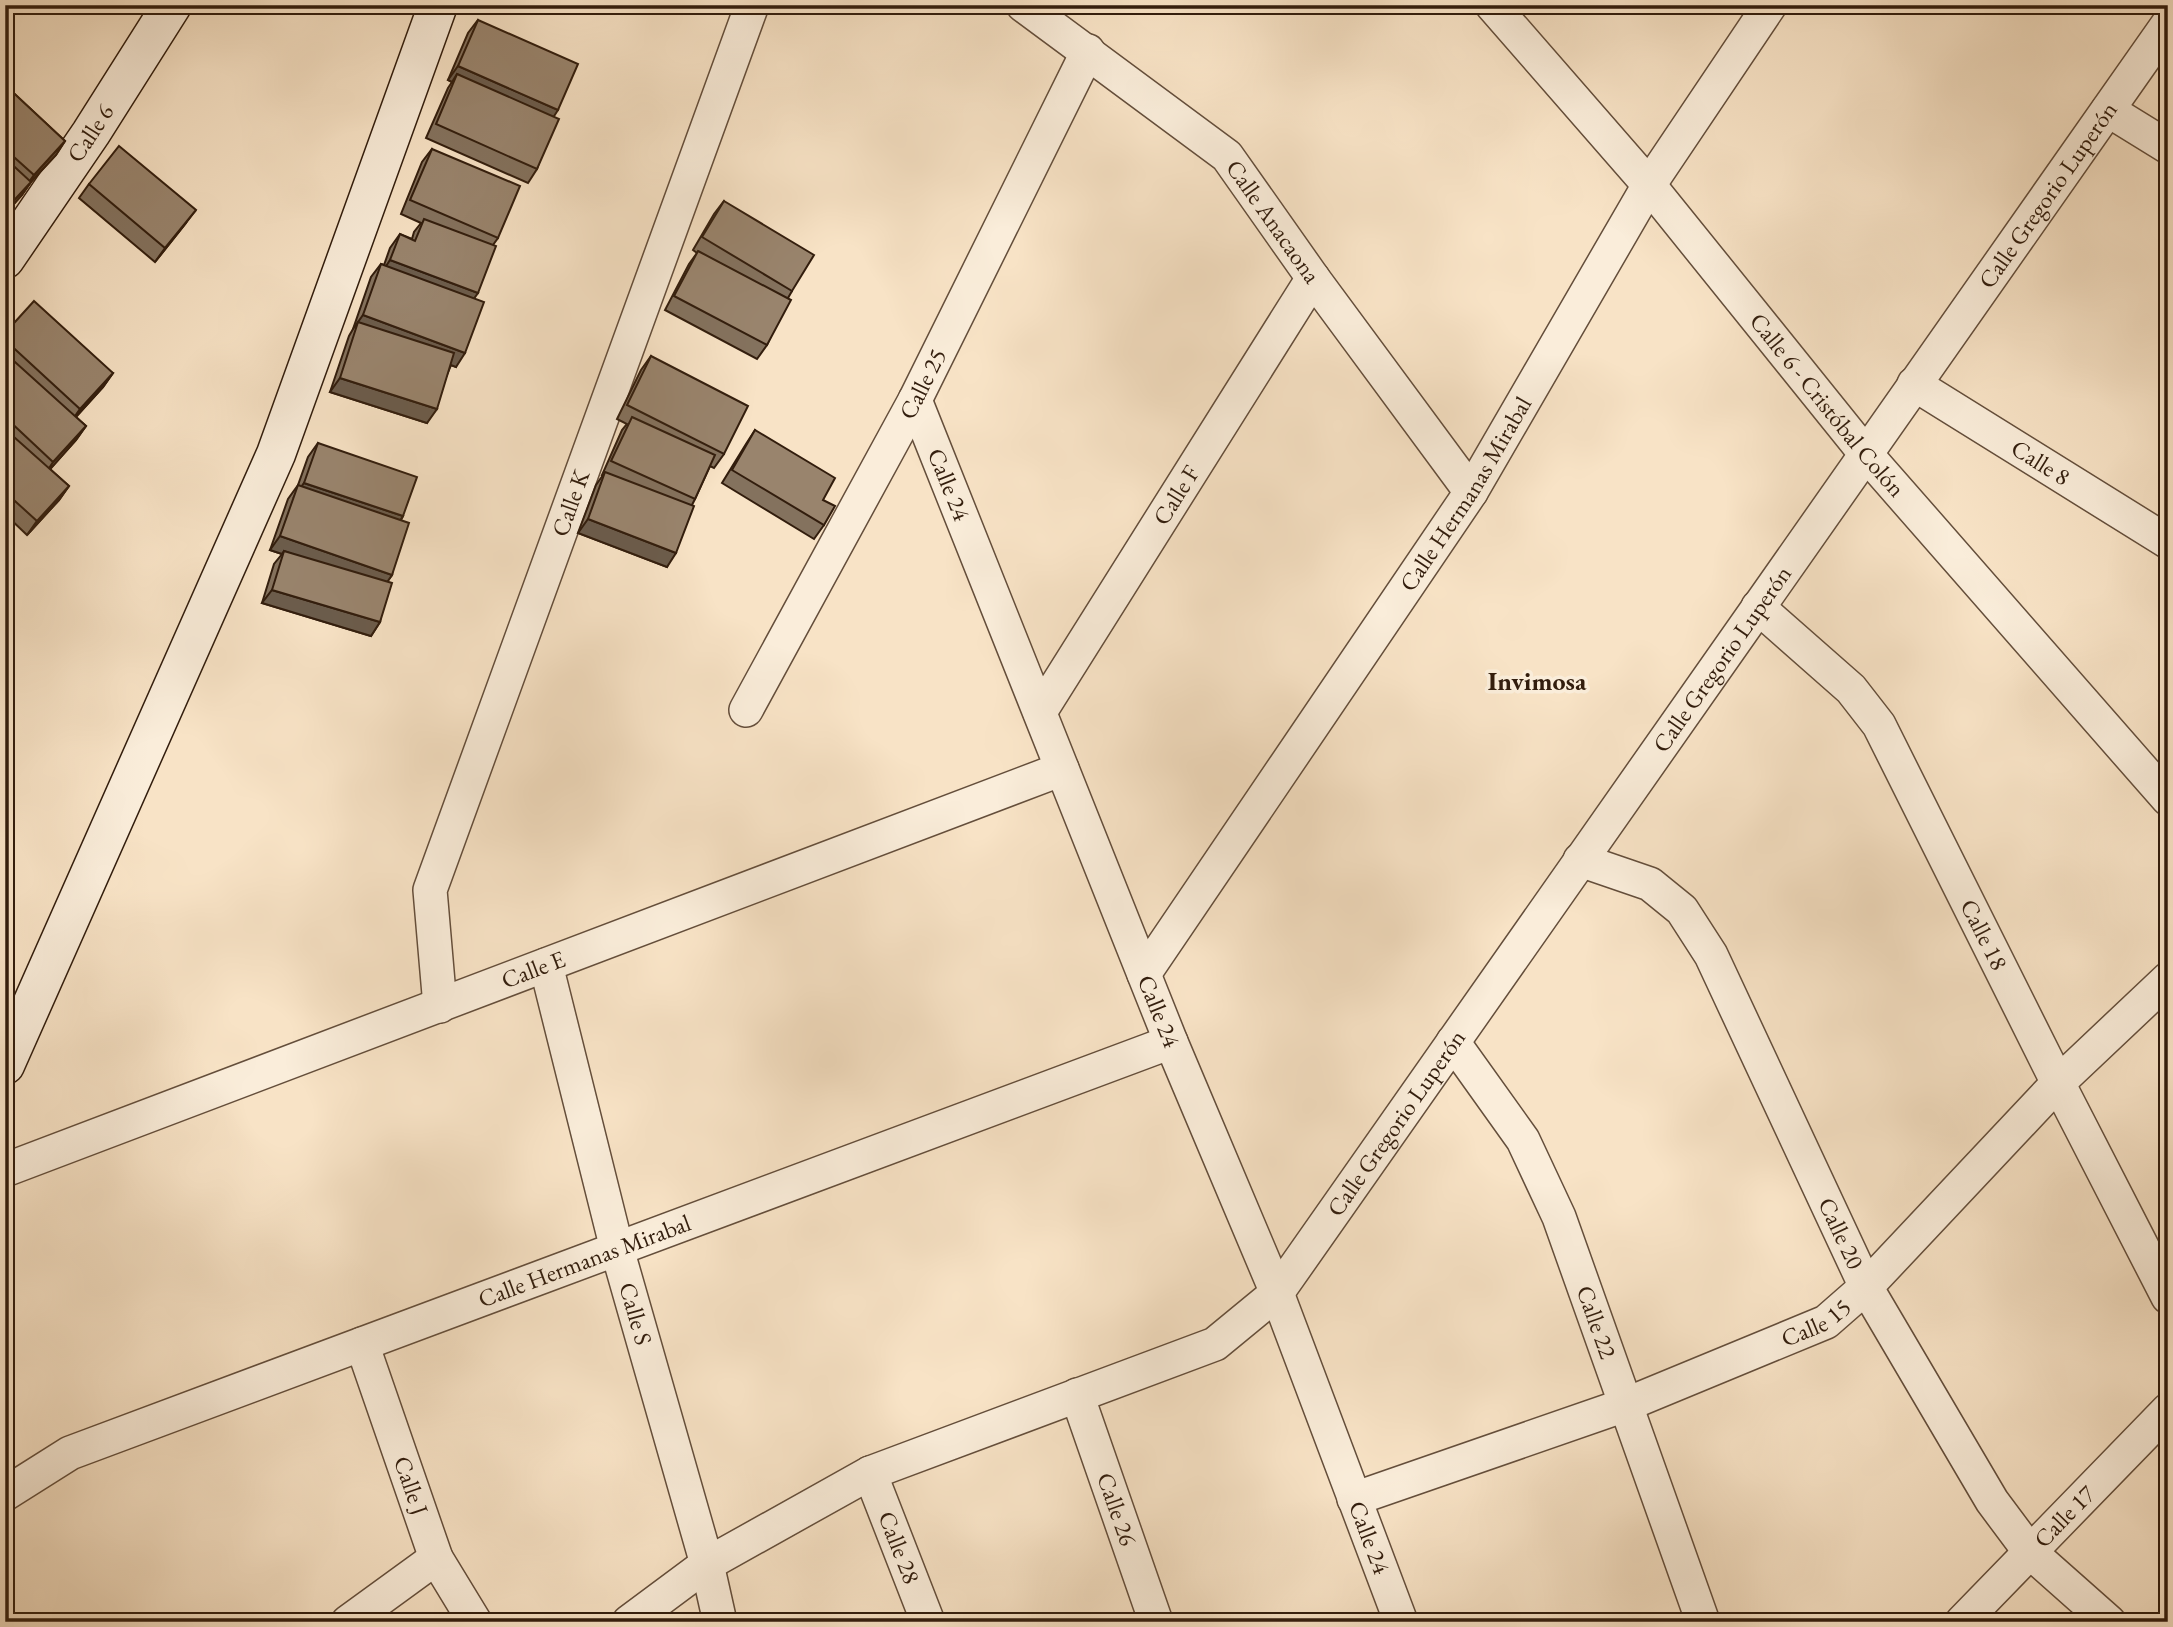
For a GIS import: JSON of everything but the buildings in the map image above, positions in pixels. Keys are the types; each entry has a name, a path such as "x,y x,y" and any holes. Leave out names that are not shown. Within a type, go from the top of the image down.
{"street":[{"name":"Calle 6","path":"5,258 91,133 172,5"},
{"path":"5,1065 276,454 438,5"},
{"name":"Calle K","path":"440,1006 430,890 752,5"},
{"name":"Calle Anacaona","path":"1023,5 1227,156 1312,278 1471,492"},
{"name":"Calle 6 - Cristóbal Colón","path":"1492,5 1649,185 1865,453 2168,799"},
{"name":"Calle Hermanas Mirabal","path":"1144,974 1471,492 1649,185 1770,5"},
{"name":"Calle Gregorio Luperón","path":"629,1622 707,1564 870,1473 1215,1344 1277,1293 2168,24"},
{"name":"Calle 25","path":"746,710 915,400 1088,51"},
{"path":"2108,110 2168,147"},
{"name":"Calle F","path":"1040,712 1312,278"},
{"name":"Calle 8","path":"1914,384 2168,542"},
{"name":"Calle 24","path":"915,400 1171,1042 1277,1293 1401,1622"},
{"name":"Calle 18","path":"1758,607 1851,689 1879,725 2168,1297"},
{"name":"Calle E","path":"5,1170 1062,769"},
{"name":"Calle 20","path":"1580,860 1650,884 1682,910 1711,955 1866,1287 1992,1502 2029,1552 2109,1622"},
{"name":"Calle S","path":"546,965 617,1249 707,1564 720,1622"},
{"name":"Calle 15","path":"1354,1499 1625,1405 1826,1322 1866,1287 2058,1083 2168,979"},
{"name":"Calle Hermanas Mirabal","path":"5,1494 70,1452 1171,1042"},
{"name":"Calle 22","path":"1453,1042 1523,1140 1559,1217 1703,1622"},
{"name":"Calle J","path":"362,1345 436,1558 475,1622"},
{"name":"Calle 26","path":"1077,1395 1156,1622"},
{"name":"Calle 17","path":"1962,1622 2168,1410"},
{"name":"Calle 28","path":"870,1473 928,1622"},
{"path":"348,1622 436,1558"}],"district":[{"name":"Invimosa","path":"1537,681"}]}
